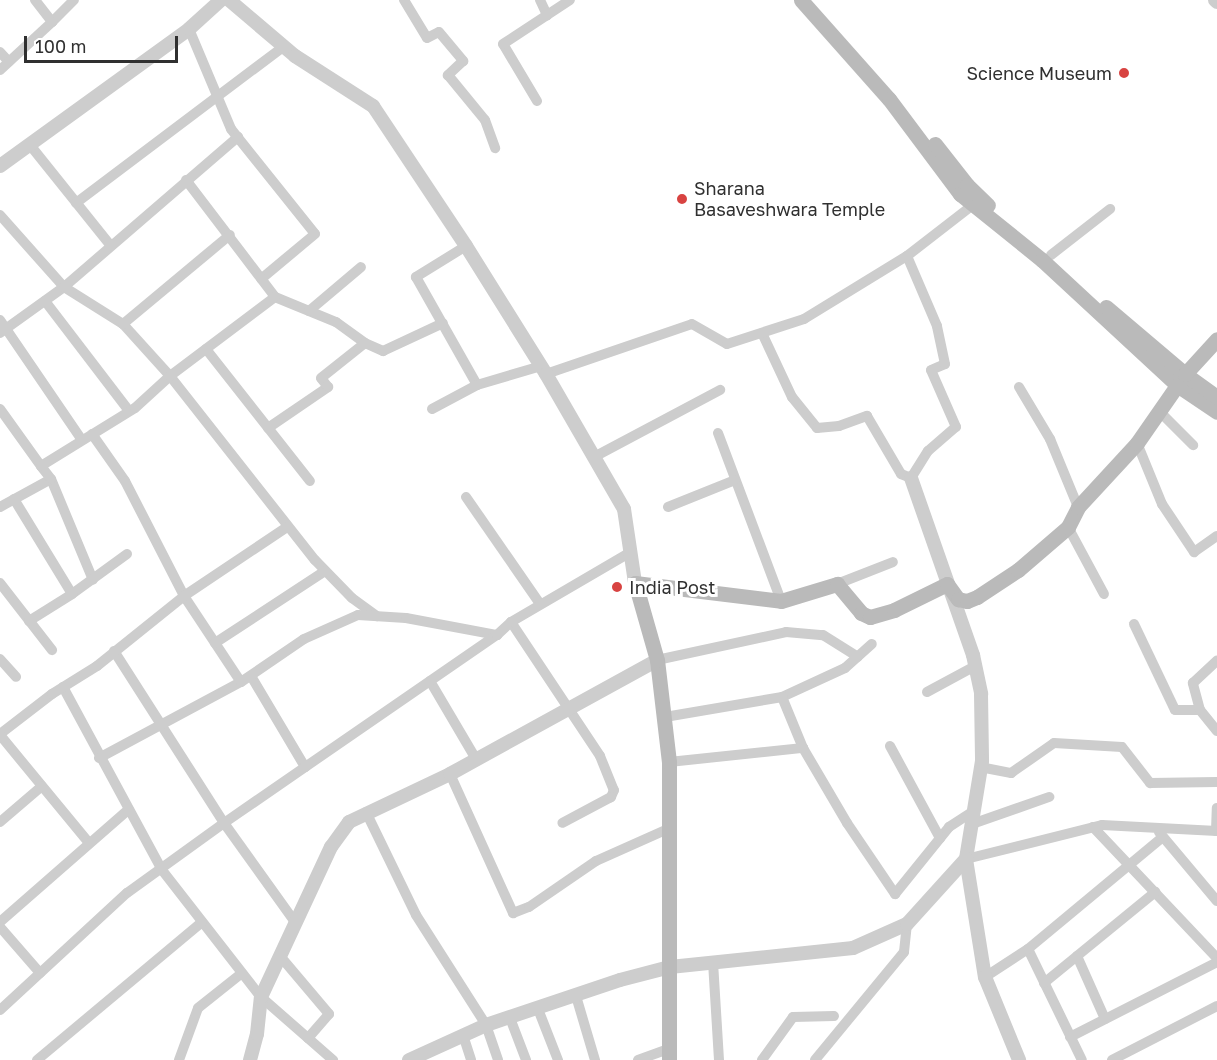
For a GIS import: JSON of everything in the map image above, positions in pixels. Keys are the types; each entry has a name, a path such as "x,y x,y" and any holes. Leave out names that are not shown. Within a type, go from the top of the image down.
{"main road":[{"path":"801,0 890,99 950,182 1051,255 1217,412"},
{"path":"813,0 915,118 976,202 1181,379 1217,397"},
{"path":"669,1055 669,762 657,660 635,583 781,601 837,585 861,613 870,617 894,610 947,584 958,599 967,601 977,597 1018,570 1068,527 1078,507 1137,442 1181,379 1217,339"}],"street":[{"path":"35,0 52,22"},
{"path":"0,70 74,0"},
{"path":"0,166 189,29 221,0"},
{"path":"229,0 284,46 373,106 466,246 543,370 624,509 635,583"},
{"path":"404,0 427,38 439,32 463,61 447,75 485,120 495,148"},
{"path":"540,0 547,15"},
{"path":"537,101 503,44 570,0"},
{"path":"189,29 231,129 315,234 261,279"},
{"path":"76,203 284,46"},
{"path":"0,52 9,62"},
{"path":"82,440 2,327 64,287 238,137"},
{"path":"30,145 111,246"},
{"path":"186,180 275,297 336,321 365,343 383,351 443,323"},
{"path":"432,409 477,385 543,370 692,324 727,344 804,319 907,256 976,202"},
{"path":"1051,255 1110,208"},
{"path":"0,215 64,287 123,324 170,376 287,527 325,571 352,598 377,616"},
{"path":"123,324 230,235"},
{"path":"466,246 416,277 477,385"},
{"path":"907,256 937,326 945,364 931,370 956,427 928,451 911,478"},
{"path":"309,311 361,267"},
{"path":"41,466 129,411 170,376 275,297"},
{"path":"45,301 129,411"},
{"path":"762,333 792,396 817,428 839,426 867,416 901,474 911,478 975,666 983,716 980,767 966,859 985,977 1019,1060"},
{"path":"268,428 328,387 321,378 365,343"},
{"path":"206,349 310,481"},
{"path":"1019,387 1050,439 1078,507"},
{"path":"594,457 720,390"},
{"path":"0,409 51,478 93,580"},
{"path":"1160,412 1193,445"},
{"path":"718,433 781,601"},
{"path":"92,434 125,481 184,596 215,643 246,679 305,767"},
{"path":"1137,442 1162,504 1194,552 1217,536"},
{"path":"51,478 5,501 72,594"},
{"path":"668,507 735,480"},
{"path":"466,497 540,604"},
{"path":"89,843 0,735 184,596 287,527"},
{"path":"1068,527 1104,594"},
{"path":"0,1010 127,893 162,870 224,823 497,635 511,622 629,553"},
{"path":"29,621 93,580 126,554"},
{"path":"837,585 893,562"},
{"path":"215,643 325,571"},
{"path":"2,590 52,650"},
{"path":"99,758 246,679 304,639 358,615 406,618 497,635"},
{"path":"511,622 600,756 614,794 562,823"},
{"path":"1134,624 1175,710 1200,710"},
{"path":"250,1060 257,1034 261,997 331,847 349,822 450,774 657,660 786,633 823,635 858,657"},
{"path":"664,717 782,697 845,668 872,644"},
{"path":"114,651 224,823 296,922"},
{"path":"0,659 16,677"},
{"path":"1217,661 1193,683 1200,710 1217,731"},
{"path":"927,692 975,666"},
{"path":"430,681 476,759"},
{"path":"63,687 99,758 162,870 261,997 333,1060"},
{"path":"782,697 803,748 847,823 895,894 949,827 973,817 1049,797"},
{"path":"980,767 1011,773 1054,743 1122,747 1150,783 1217,782"},
{"path":"890,746 940,838"},
{"path":"669,762 803,748"},
{"path":"450,774 513,913 529,907 596,861 670,828"},
{"path":"0,822 42,786"},
{"path":"409,1060 486,1025 670,967 853,948 907,924 966,859 1102,825 1216,831 1217,808"},
{"path":"0,922 129,809"},
{"path":"366,812 416,915 486,1025 498,1060"},
{"path":"1070,1036 1217,960 1093,827"},
{"path":"1155,828 1217,901"},
{"path":"985,977 1028,950 1163,837"},
{"path":"1044,983 1155,892"},
{"path":"37,1060 202,922"},
{"path":"815,1060 903,952 907,924"},
{"path":"0,927 40,973"},
{"path":"1028,950 1082,1060"},
{"path":"280,956 329,1014 308,1038"},
{"path":"1077,956 1105,1019"},
{"path":"713,962 719,1060"},
{"path":"179,1060 198,1008 242,973"},
{"path":"576,996 595,1060"},
{"path":"1112,1060 1217,1006"},
{"path":"538,1009 558,1060"},
{"path":"762,1060 793,1017 834,1016"},
{"path":"510,1018 526,1060"},
{"path":"463,1035 471,1060"},
{"path":"638,1060 669,1055"}],"place":[{"name":"Science Museum","path":"1124,73"},
{"name":"Sharana Basaveshwara Temple","path":"682,199"},
{"name":"India Post","path":"617,587"}]}
